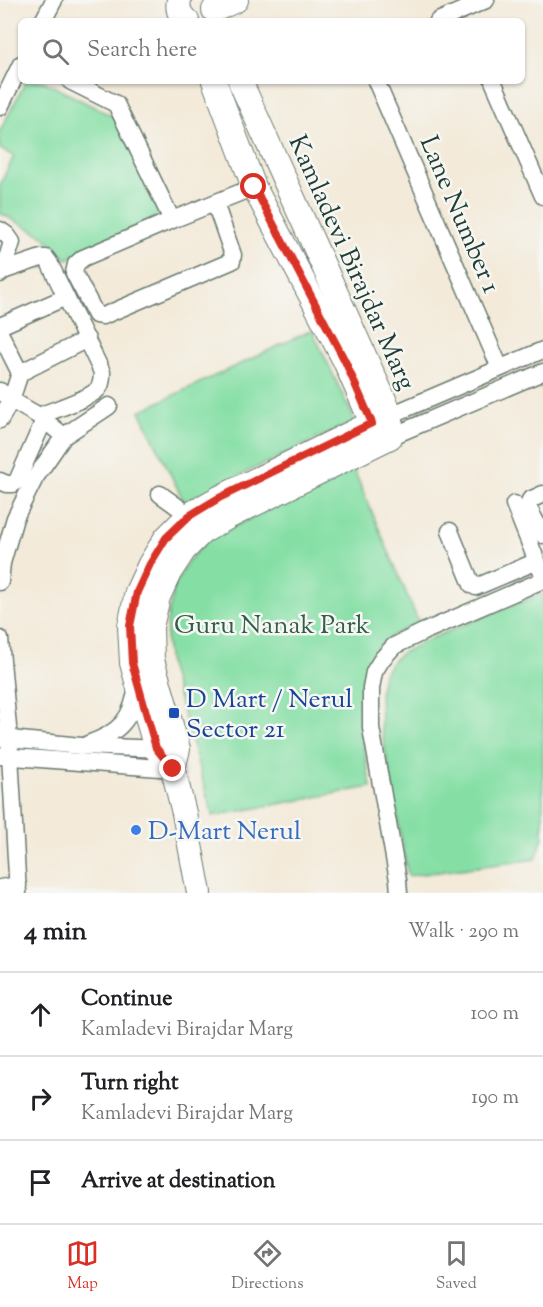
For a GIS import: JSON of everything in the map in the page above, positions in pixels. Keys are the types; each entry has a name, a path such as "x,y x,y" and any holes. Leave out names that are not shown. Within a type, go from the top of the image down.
{"street":[{"path":"45,18 54,0"},
{"path":"211,14 236,0"},
{"path":"465,16 486,0"},
{"path":"0,107 18,70"},
{"path":"76,84 116,104 172,220"},
{"name":"Kamladevi Birajdar Marg","path":"215,84 254,187 345,361 385,425"},
{"name":"Kamladevi Birajdar Marg","path":"241,84 385,425"},
{"name":"Lane Number 1","path":"377,84 500,368"},
{"path":"494,84 543,196"},
{"path":"215,203 233,255 232,261 103,316 96,315 74,273 76,264 82,258 172,220 254,187"},
{"path":"0,230 12,242 1,272"},
{"path":"0,481 13,484 17,481 42,418 88,396 99,389 102,381 102,372 87,339 46,258 1,272"},
{"path":"0,326 66,297"},
{"path":"0,333 20,373"},
{"path":"64,436 42,418 4,405 20,373 87,339"},
{"path":"385,425 500,368 543,350"},
{"path":"385,425 543,372"},
{"path":"0,582 2,563 15,518 35,478 64,436 109,406"},
{"name":"Kamladevi Birajdar Marg","path":"169,756 137,682 132,663 130,626 137,592 166,538 189,516 219,498 385,425"},
{"name":"Kamladevi Birajdar Marg","path":"199,893 184,813 169,756 152,660 151,627 158,597 169,573 184,550 202,532 385,425"},
{"path":"160,494 189,516"},
{"path":"543,494 530,501 528,507 543,535"},
{"path":"450,531 472,585 476,587 540,568 514,504"},
{"path":"399,893 371,728 370,688 374,672 394,646 543,580"},
{"path":"0,639 5,755 18,889 0,888"},
{"path":"81,746 109,735 119,728 132,707 137,682"},
{"path":"4,738 169,756"},
{"path":"5,755 169,756"}],"green space":[{"path":"24,84 49,84 116,118 161,215 67,259 42,235 0,213 0,185 14,156 0,149 0,131"},
{"path":"312,330 355,421 184,502 140,411"},
{"name":"Guru Nanak Park","path":"353,468 419,623 389,638 375,652 366,668 361,687 360,707 361,728 371,787 213,816 169,665 166,641 168,615 175,586 188,561 209,539"},
{"path":"543,593 543,837 536,859 408,876 381,727 380,689 383,675 400,654 427,640"}],"place":[{"name":"D Mart / Nerul Sector 21","path":"174,713"},
{"name":"D-Mart Nerul","path":"136,830"}],"route":[{"path":"173,769 156,748 132,663 130,626 137,592 150,564 166,538 189,516 219,498 372,423 345,361 254,187"}]}
